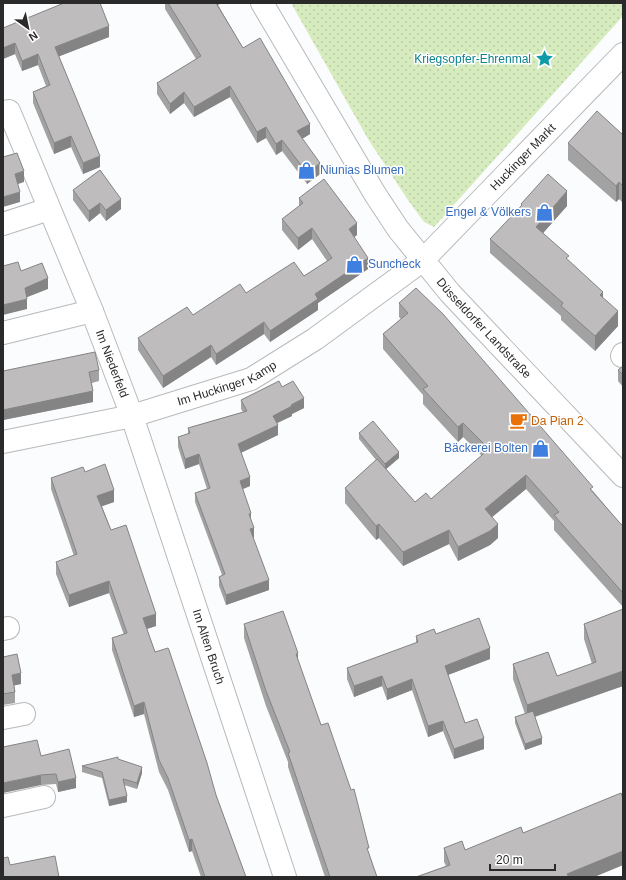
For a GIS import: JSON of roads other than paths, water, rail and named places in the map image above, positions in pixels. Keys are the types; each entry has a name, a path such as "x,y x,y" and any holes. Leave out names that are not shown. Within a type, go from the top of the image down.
{"street":[{"name":"Düsseldorfer Landstraße","path":"262,3 375,194 423,260 450,293 623,476"},
{"name":"Huckinger Markt","path":"423,260 623,54"},
{"name":"Im Niederfeld","path":"3,112 9,111 92,311 132,416"},
{"path":"3,224 49,209"},
{"name":"Im Huckinger Kamp","path":"3,442 132,416 250,379 315,339 423,260"},
{"path":"3,333 92,311"},
{"name":"Im Alten Bruch","path":"132,416 285,877"},
{"path":"3,806 44,797"}],"place":[{"name":"Kriegsopfer-Ehrenmal","path":"544,59"},
{"name":"Niunias Blumen","path":"307,170"},
{"name":"Engel & Völkers","path":"544,212"},
{"name":"Suncheck","path":"355,264"},
{"name":"Da Pian 2","path":"518,421"},
{"name":"Bäckerei Bolten","path":"541,448"}]}
